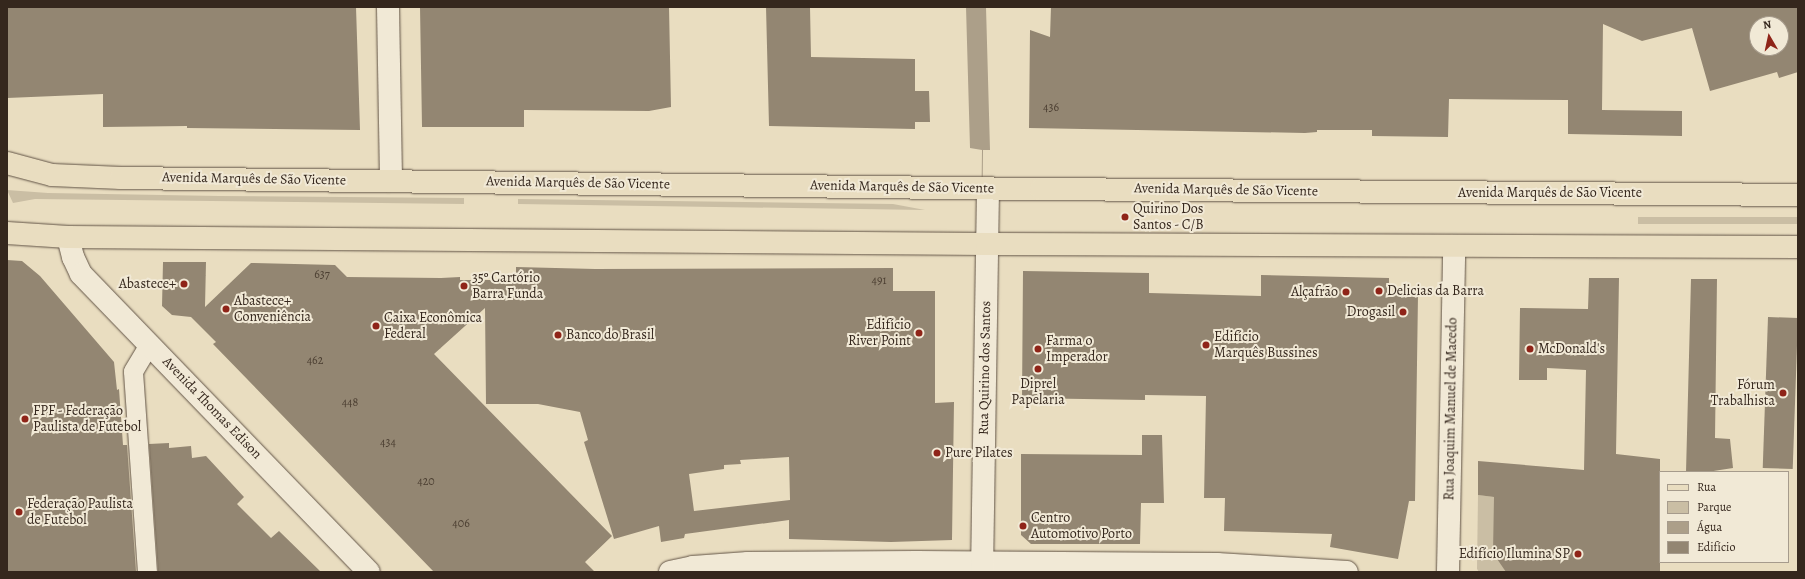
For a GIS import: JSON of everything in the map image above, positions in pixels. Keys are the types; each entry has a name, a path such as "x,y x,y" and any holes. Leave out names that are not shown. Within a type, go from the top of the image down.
{"main road":[{"name":"Avenida Marquês de São Vicente","path":"7,163 52,175 121,178 988,188 1798,195"},
{"path":"7,233 68,237 987,244 1798,247"}],"street":[{"path":"388,7 392,181"},
{"name":"Rua Quirino dos Santos","path":"982,567 988,188"},
{"name":"Avenida Thomas Edison","path":"68,237 73,257 81,274 369,572"},
{"name":"Rua Joaquim Manuel de Macedo","path":"1448,572 1454,246"},
{"path":"147,572 133,371 149,344"},
{"path":"670,572 693,567 748,563 982,567 1217,564 1347,572"}],"green space":[{"path":"7,190 48,193 219,196 464,198 464,204 35,199 13,203"},
{"path":"518,199 893,204 925,210 518,204"},
{"path":"1638,217 1798,217 1798,224 1638,224"},
{"path":"1478,495 1494,497 1507,572 1479,572 1477,569"}],"water":[{"path":"966,7 986,7 990,150 983,150 979,556 977,557 982,150 970,148"}],"building":[{"path":"7,7 356,7 360,130 187,128 187,126 103,127 103,94 7,98"},
{"path":"420,7 669,7 671,107 649,111 524,110 524,127 422,127"},
{"path":"766,7 810,7 811,57 915,59 915,91 929,91 930,122 915,122 915,129 769,126"},
{"path":"1051,7 1798,7 1798,72 1779,78 1777,72 1710,91 1692,28 1642,41 1603,24 1602,110 1682,111 1682,136 1568,134 1568,100 1449,99 1448,137 1372,136 1372,130 1317,130 1317,132 1305,133 1029,128 1030,30 1050,37"},
{"path":"7,260 22,261 40,276 114,362 117,390 119,389 123,445 127,445 136,572 7,572"},
{"path":"163,262 206,262 205,307 251,263 335,265 347,277 460,277 460,280 516,280 516,267 595,269 893,268 893,291 935,291 935,403 954,402 952,540 891,542 789,539 789,520 685,534 684,538 661,542 659,526 614,539 584,442 588,440 580,412 538,404 486,404 485,308 434,354 612,536 585,562 595,572 434,572 213,344 216,342 191,317 172,315 162,306","holes":["789,457 790,500 694,511 689,474 724,469 724,465 741,464 740,460"]},
{"path":"1023,271 1149,273 1149,293 1261,296 1261,275 1389,278 1389,295 1418,295 1415,501 1409,501 1398,559 1330,547 1332,534 1224,531 1225,498 1204,498 1206,396 1145,395 1145,400 1022,398"},
{"path":"1589,278 1619,278 1616,454 1660,459 1660,572 1506,572 1493,553 1494,497 1478,495 1478,461 1584,470 1586,370 1547,368 1547,380 1519,380 1520,308 1588,309"},
{"path":"1691,279 1717,279 1715,438 1730,439 1733,468 1714,471 1686,471"},
{"name":"Fórum Trabalhista","path":"1768,317 1798,318 1793,469 1763,468"},
{"path":"1142,435 1162,435 1164,503 1141,503 1140,544 1031,544 1021,535 1021,454 1142,455"},
{"path":"169,443 169,448 191,446 192,458 206,456 244,497 237,504 271,538 279,531 321,572 158,572 149,444"}],"place":[{"name":"Quirino Dos Santos - C/B","path":"1125,217"},
{"name":"Abastece+","path":"184,284"},
{"name":"35º Cartório Barra Funda","path":"464,286"},
{"name":"Delicias da Barra","path":"1379,291"},
{"name":"Alçafrão","path":"1346,292"},
{"name":"Abastece+ Conveniência","path":"226,309"},
{"name":"Drogasil","path":"1403,312"},
{"name":"Caixa Econômica Federal","path":"376,326"},
{"name":"Edifício River Point","path":"919,333"},
{"name":"Banco do Brasil","path":"558,335"},
{"name":"Edifício Marquês Bussines","path":"1206,345"},
{"name":"Farma o Imperador","path":"1038,349"},
{"name":"McDonald's","path":"1530,349"},
{"name":"Diprel Papelaria","path":"1038,369"},
{"name":"Fórum Trabalhista","path":"1783,393"},
{"name":"FPF - Federação Paulista de Futebol","path":"25,419"},
{"name":"Pure Pilates","path":"937,453"},
{"name":"Federação Paulista de Futebol","path":"19,512"},
{"name":"Centro Automotivo Porto","path":"1023,526"},
{"name":"Edifício Ilumina SP","path":"1578,554"}]}
